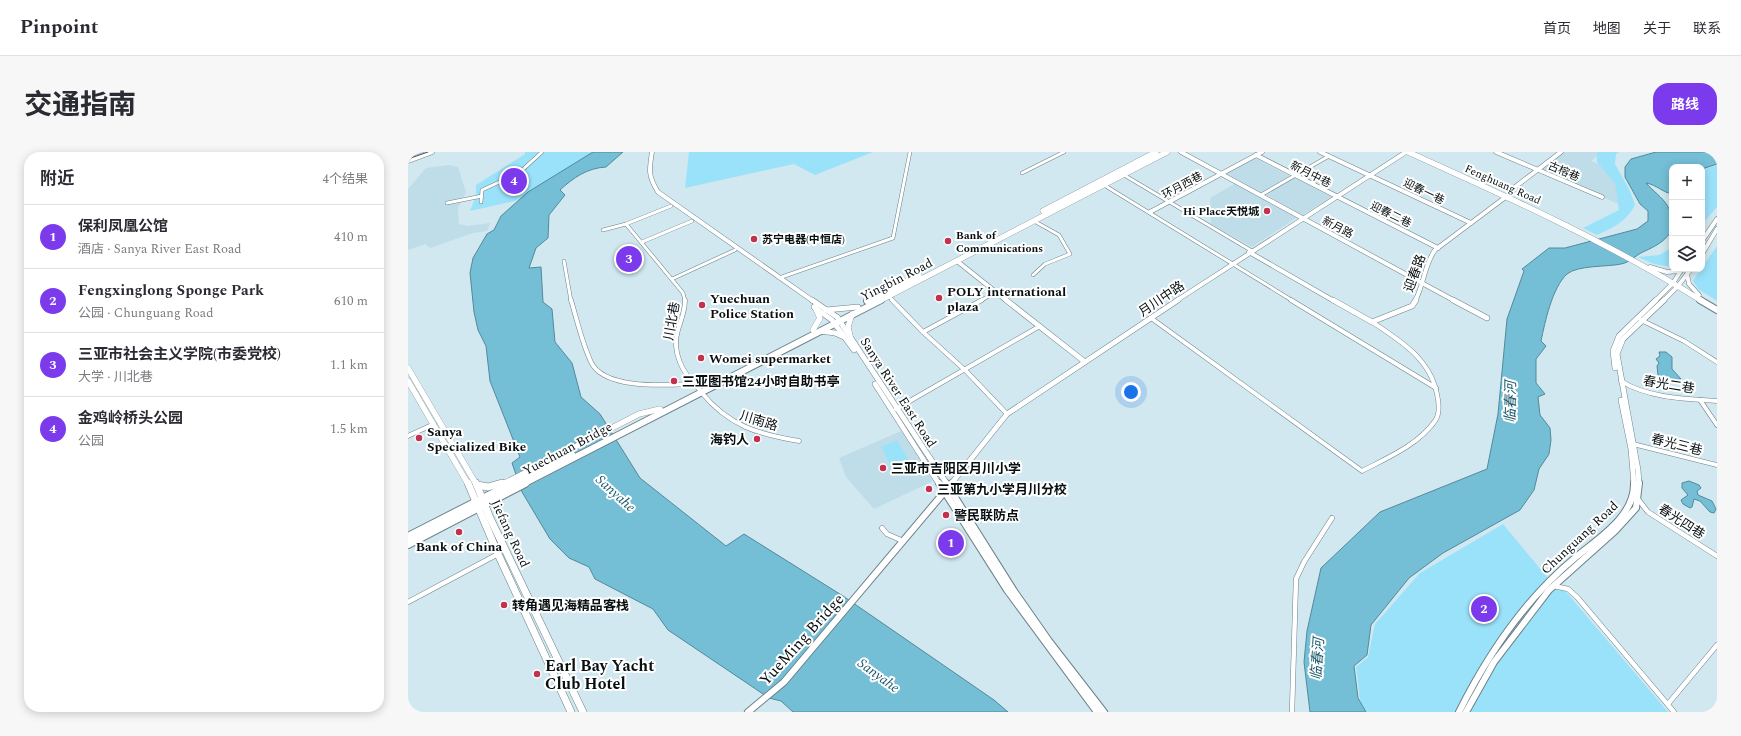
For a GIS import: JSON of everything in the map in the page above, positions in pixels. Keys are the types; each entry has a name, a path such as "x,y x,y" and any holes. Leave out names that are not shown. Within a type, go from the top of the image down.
{"highway":[{"name":"Yingbin Road","path":"633,422 700,390 836,320 858,307 1156,152"},
{"name":"Yingbin Road","path":"836,320 889,296 1167,152"},
{"name":"Fenghuang Road","path":"1407,152 1509,195"},
{"name":"Fenghuang Road","path":"1417,152 1509,195 1590,236 1639,263"},
{"path":"1639,263 1650,267 1717,310"},
{"path":"1639,263 1717,305"},
{"name":"Yingbin Road","path":"633,422 700,390"},
{"name":"Yuechuan Bridge","path":"508,487 633,422"},
{"path":"408,544 508,487"},
{"path":"408,537 480,503"}],"main road":[{"path":"408,157 422,152"},
{"path":"408,161 432,152"},
{"name":"Sanya River East Road","path":"649,152 646,168 647,182 656,196 735,250 815,308 836,320"},
{"name":"Sanya River East Road","path":"652,152 649,168 650,180 658,192 825,310 836,320 948,486 1014,592 1049,641 1104,712"},
{"name":"新月路","path":"1181,152 1487,318"},
{"name":"环月西巷","path":"1150,212 1262,152"},
{"name":"迎春一巷","path":"1320,152 1471,223"},
{"name":"月川中路","path":"903,541 944,493 948,486 1007,414 1250,252 1407,152"},
{"name":"古榕巷","path":"1496,152 1602,197"},
{"name":"迎春路","path":"1372,322 1412,306 1419,294 1421,282 1429,258 1438,248 1514,192 1515,187 1560,152"},
{"name":"新月中巷","path":"1256,155 1336,197"},
{"name":"迎春二巷","path":"1336,197 1438,248"},
{"path":"1705,237 1717,219"},
{"path":"1705,249 1717,229"},
{"path":"1250,252 1372,322"},
{"path":"956,261 1085,362"},
{"path":"1650,267 1669,272"},
{"path":"1676,283 1680,272"},
{"path":"1676,283 1687,274 1689,284 1699,295"},
{"name":"Chunguang Road","path":"1549,588 1636,508 1638,499 1638,470 1617,354 1623,338 1676,283"},
{"name":"Chunguang Road","path":"1459,712 1500,649 1549,588 1631,504 1634,485 1633,467 1613,351 1619,336 1676,283"},
{"path":"825,310 840,310 858,307"},
{"path":"815,308 820,318 816,330 848,337 848,327 852,314"},
{"name":"Sanya River East Road","path":"848,337 944,493 1007,590 1097,712"},
{"name":"Jiefang Road","path":"408,368 477,485 480,503 498,554 571,712"},
{"name":"Jiefang Road","path":"408,381 480,503 584,712"},
{"path":"477,485 488,488 508,487"},
{"name":"YueMing Bridge","path":"748,712 784,682 903,541"},
{"name":"Chunguang Road","path":"1466,712 1500,649"}],"street":[{"path":"481,202 482,190 519,173 542,152"},
{"path":"779,278 893,238 910,152"},
{"path":"1022,173 1064,152"},
{"path":"1261,195 1329,156"},
{"path":"1124,175 1250,252"},
{"path":"1104,185 1234,263 1436,388"},
{"path":"447,203 482,196"},
{"path":"603,230 626,224 671,206"},
{"path":"642,242 692,221"},
{"path":"1033,275 1045,264 1070,254 1059,235 1034,221"},
{"name":"川北巷","path":"626,224 684,293 687,304 675,338 676,345 680,363 692,384 700,390"},
{"path":"672,279 735,250"},
{"path":"564,261 569,294 591,364 598,371 608,378 622,382 692,384"},
{"path":"923,332 996,292"},
{"path":"889,296 923,332 965,369 1007,414"},
{"path":"1151,318 1362,471 1410,444 1436,420 1439,406 1434,378 1414,350 1372,322"},
{"path":"1641,320 1684,341 1717,362"},
{"path":"896,409 1040,326"},
{"name":"春光二巷","path":"1621,381 1632,388 1700,400 1717,401"},
{"name":"川南路","path":"700,390 720,414 733,423 748,429 799,441"},
{"path":"1700,400 1717,425"},
{"path":"408,436 434,424"},
{"name":"春光三巷","path":"1633,444 1717,465"},
{"name":"春光四巷","path":"1638,499 1648,512 1717,556"},
{"path":"1292,712 1296,579 1304,562 1332,518"},
{"path":"882,528 887,534 903,541"},
{"path":"408,602 498,554"},
{"path":"1549,588 1568,589 1577,597 1674,712"},
{"path":"1668,704 1717,646"}],"shaded area":[{"path":"525,152 604,152 588,156 515,201 470,211 476,196 476,185 525,154"},
{"path":"689,152 873,152 815,175 794,164 685,188"},
{"path":"1562,152 1602,152 1591,161 1609,168 1623,187 1621,205 1538,170"},
{"path":"1597,152 1619,152 1616,154 1615,164 1630,191 1635,205 1624,220 1609,230 1597,235 1583,228 1619,210 1615,183 1597,162"},
{"path":"1255,158 1290,176 1261,193 1226,173"},
{"path":"449,165 458,167 466,192 458,208 459,224 468,226 490,223 487,231 473,233 430,248 425,244 408,250 408,189 426,168"},
{"path":"1717,165 1717,207 1705,221 1705,200 1705,169"},
{"path":"1294,177 1332,197 1302,215 1265,194"},
{"path":"1236,183 1299,216 1252,247 1211,224 1210,198"},
{"path":"1717,246 1717,301 1698,289 1693,281 1699,272 1705,272 1705,264"},
{"path":"1669,250 1669,266 1654,264 1638,257 1659,255"},
{"name":"三亚市吉阳区月川小学","path":"901,431 933,481 874,509 846,477 839,458"},
{"path":"897,440 914,469 897,477 881,447"},
{"path":"1503,524 1547,577 1568,594 1668,712 1366,712 1360,700 1356,667 1368,657 1375,624 1420,573"}],"water":[{"name":"Sanyahe","path":"593,152 623,152 606,167 593,169 581,174 560,190 565,195 549,215 548,238 536,248 529,268 541,267 543,302 552,309 555,342 572,363 581,397 600,414 640,478 726,546 744,534 843,596 994,700 1008,712 793,712 781,701 769,698 668,630 653,609 595,579 589,567 569,558 550,539 522,492 512,463 520,457 490,381 486,346 478,330 474,312 470,273 473,258 487,234 494,230 501,216 528,192"},
{"name":"临春河","path":"1656,152 1717,152 1717,164 1705,168 1705,164 1669,164 1669,193 1646,183 1665,202 1669,210 1669,234 1665,239 1659,244 1624,263 1572,271 1567,274 1557,288 1553,296 1541,341 1546,346 1536,359 1536,383 1545,394 1538,397 1540,415 1550,428 1551,440 1549,454 1539,469 1534,490 1520,510 1443,553 1409,578 1371,625 1367,655 1354,666 1358,698 1366,712 1310,712 1304,662 1307,631 1321,568 1380,512 1487,469 1498,414 1507,319 1524,271 1522,269 1549,248 1565,248 1637,229 1648,221 1648,211 1640,204 1625,177 1625,167 1631,159"},
{"path":"1659,352 1666,352 1672,357 1672,369 1681,379 1668,380 1658,375 1657,366 1659,363 1656,359 1660,356"},
{"path":"1689,481 1699,485 1701,488 1697,491 1698,495 1712,501 1716,509 1714,513 1710,512 1700,501 1694,499 1692,507 1690,508 1683,504 1681,500 1688,495 1682,488 1682,483"}],"tram line":[{"path":"408,159 428,152"}],"place":[{"name":"金鸡岭桥头公园","path":"514,181"},
{"name":"Hi Place天悦城","path":"1267,211"},
{"name":"苏宁电器(中恒店)","path":"754,239"},
{"name":"Bank of Communications","path":"948,241"},
{"name":"三亚市社会主义学院(市委党校)","path":"629,259"},
{"name":"POLY international plaza","path":"939,298"},
{"name":"Yuechuan Police Station","path":"702,305"},
{"name":"Womei supermarket","path":"701,358"},
{"name":"三亚图书馆24小时自助书亭","path":"674,381"},
{"name":"Sanya Specialized Bike","path":"419,438"},
{"name":"海钓人","path":"757,439"},
{"name":"三亚市吉阳区月川小学","path":"883,468"},
{"name":"三亚第九小学月川分校","path":"929,489"},
{"name":"警民联防点","path":"946,515"},
{"name":"Bank of China","path":"459,532"},
{"name":"保利凤凰公馆","path":"951,543"},
{"name":"转角遇见海精品客栈","path":"504,605"},
{"name":"Fengxinglong Sponge Park","path":"1484,609"},
{"name":"Earl Bay Yacht Club Hotel","path":"537,674"}]}
